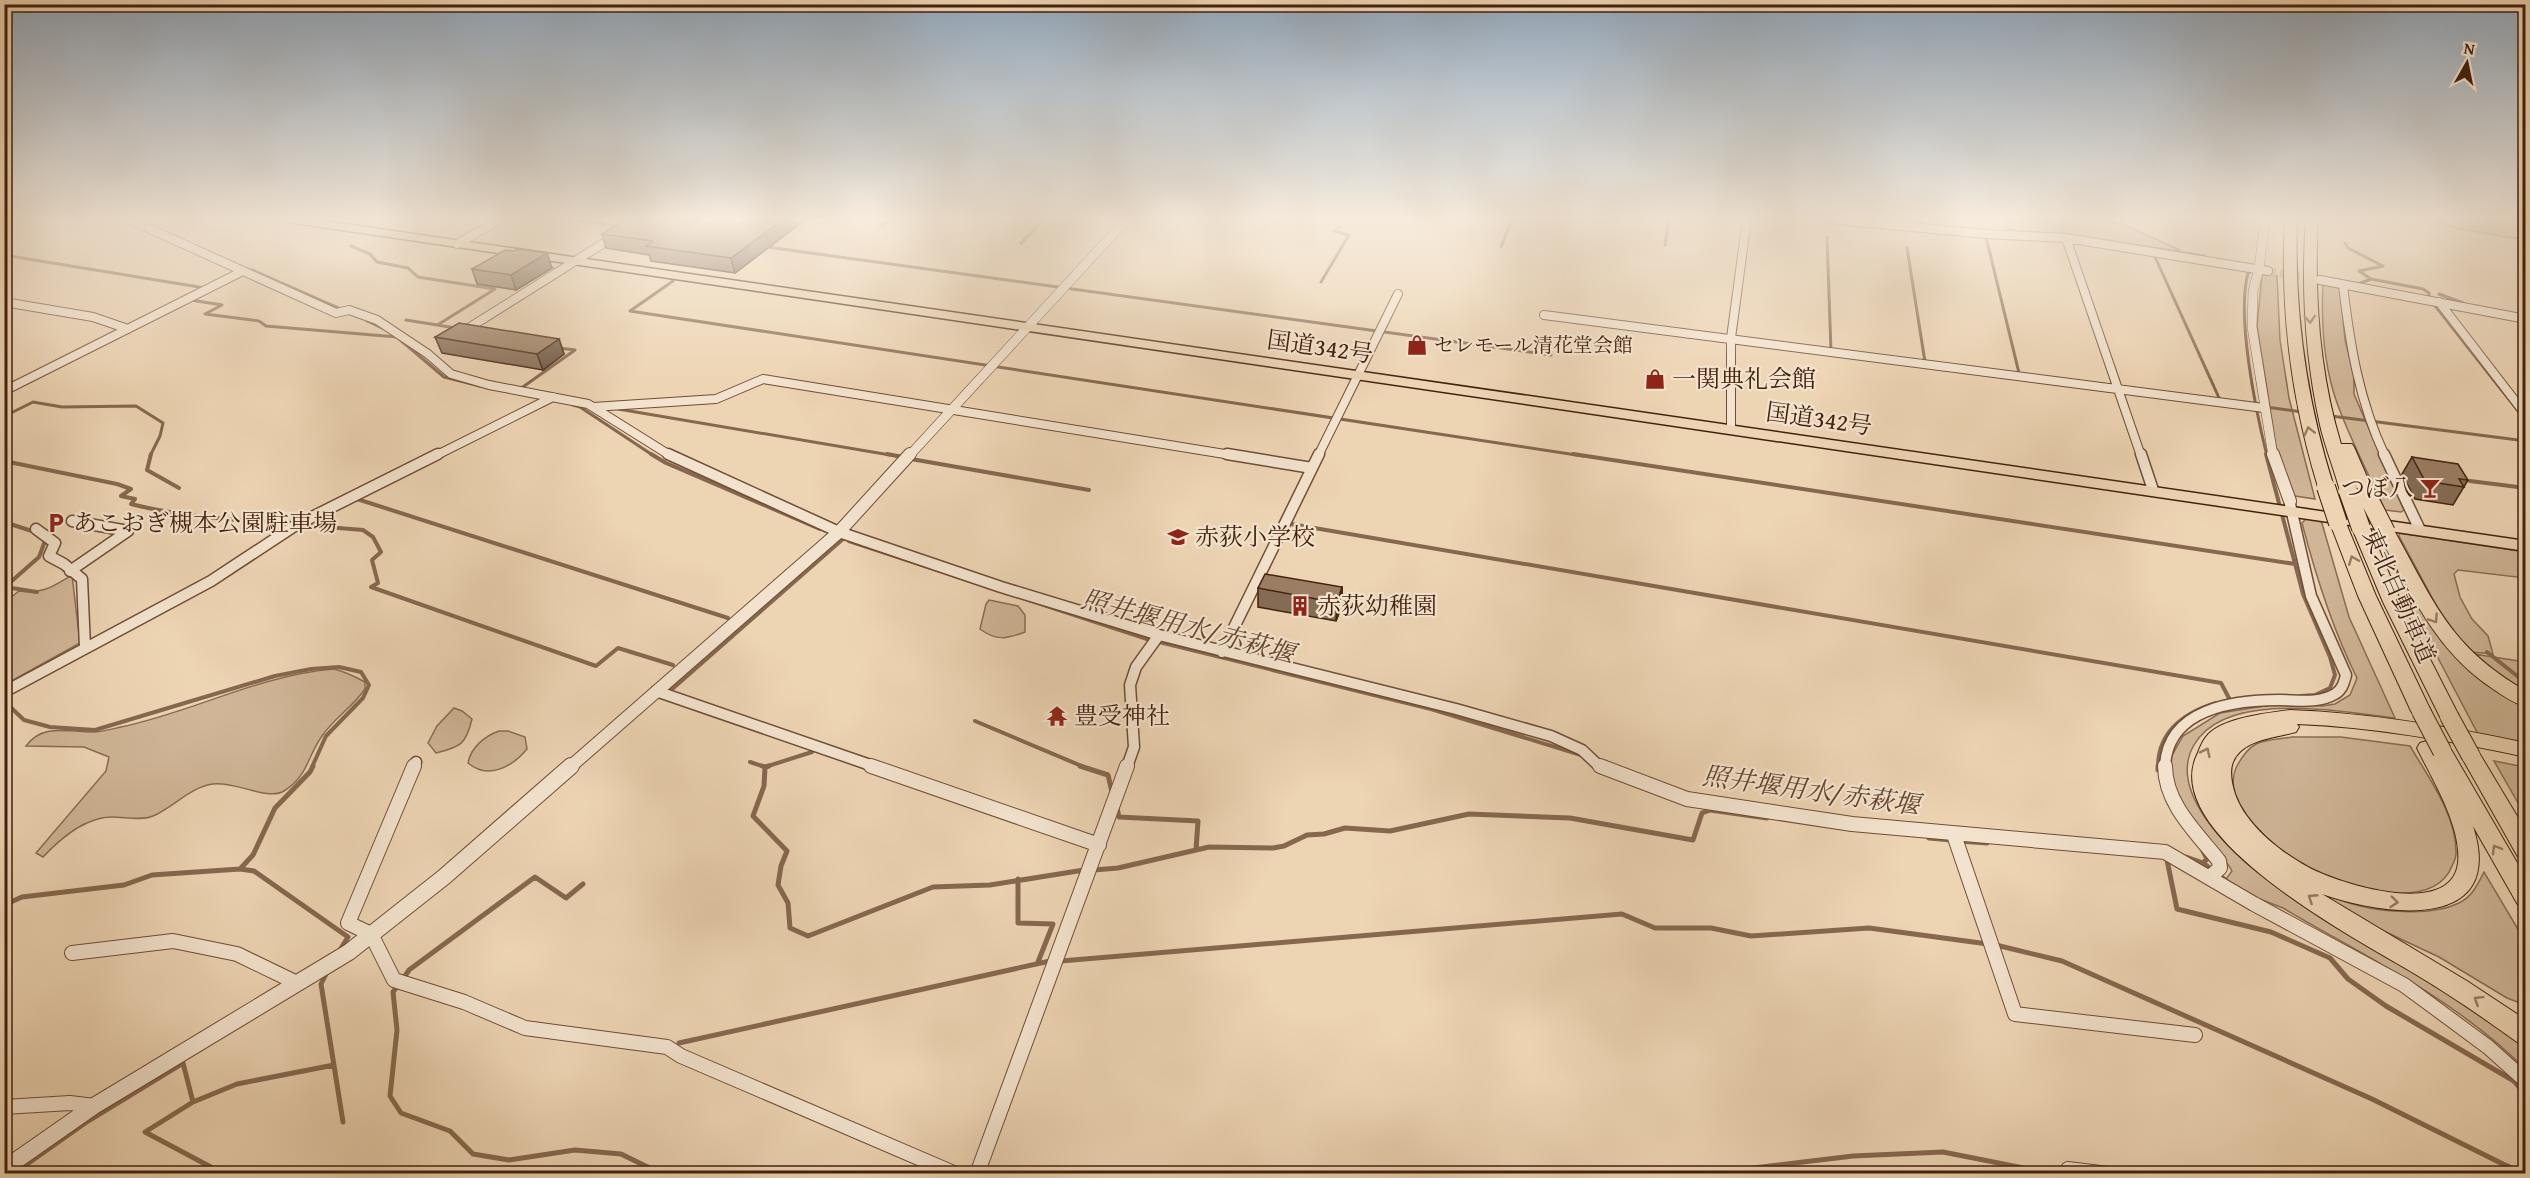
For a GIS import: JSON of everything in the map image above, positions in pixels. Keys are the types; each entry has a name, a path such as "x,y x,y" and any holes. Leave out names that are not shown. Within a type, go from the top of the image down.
{"highway":[{"name":"国道342号","path":"683,274 2417,524 2526,535"},
{"name":"東北自動車道","path":"2290,274 2292,338 2305,411 2338,523 2414,710 2434,750 2526,899"},
{"name":"東北自動車道","path":"2310,274 2309,309 2312,341 2328,426 2361,528 2392,602 2449,716 2526,851"},
{"path":"2319,381 2366,493 2428,610 2452,643 2484,674 2526,699"},
{"name":"国道342号","path":"2417,524 2526,546"},
{"path":"2526,750 2401,726 2336,718 2279,717 2240,724 2219,733 2209,744 2202,761 2201,779 2217,815 2230,833 2252,855 2292,885 2494,1010 2526,1034"},
{"path":"2434,750 2468,840 2470,859 2467,876 2458,887 2445,896 2427,902 2401,903 2372,900 2341,891 2285,864 2246,831 2224,797 2219,781 2220,767 2226,755 2244,738 2277,728 2299,726 2354,729 2405,736 2526,759"}],"street":[{"path":"4,391 237,274"},
{"path":"250,274 336,313 349,310 378,320 428,354 451,374 489,385 570,399 592,407 665,453 839,532 1001,587 1159,635 1456,709 1551,736 1582,750 1598,765 1687,799 1852,824 1954,835 2152,849 2175,857 2254,904 2404,985 2488,1047 2526,1080"},
{"path":"455,337 555,274"},
{"path":"4,1169 94,1106 349,952 444,877 839,532 954,410 1077,274"},
{"path":"1731,425 1731,338 1740,274"},
{"path":"2079,274 2152,485"},
{"path":"2210,878 2220,868 2219,861 2184,817 2169,791 2166,780 2164,766 2167,750 2176,730 2203,712 2222,706 2263,701 2320,700 2337,693 2344,686 2346,675 2311,596 2291,506 2274,459 2252,327 2253,291 2262,274"},
{"path":"2320,280 2526,319"},
{"path":"2343,285 2349,343 2359,388 2371,424 2417,524"},
{"path":"1222,652 1398,294"},
{"path":"4,302 93,317 128,329"},
{"path":"2439,302 2526,415"},
{"path":"1544,315 2264,408"},
{"path":"428,354 437,348"},
{"path":"592,407 716,399 763,379 1312,468"},
{"path":"4,692 85,646 211,581 296,525 554,397"},
{"path":"70,571 128,531 72,521"},
{"path":"36,529 55,543 49,556 64,564 82,579 85,646"},
{"path":"977,1173 1134,747 1130,686 1136,667 1159,635"},
{"path":"656,691 1099,846"},
{"path":"416,762 348,922 371,934 394,980 464,1002 525,1028 668,1047 681,1056 956,1173"},
{"path":"1954,835 2015,1014 2195,1035"},
{"path":"72,953 173,941 237,954 297,983"},
{"path":"4,1107 70,1103 94,1106"},
{"path":"2068,1169 2108,1173"}],"shaded area":[{"path":"2262,275 2277,276 2280,340 2289,398 2315,499 2295,496 2290,491 2277,452 2257,326"},
{"path":"2323,284 2340,288 2345,340 2354,376 2354,394 2404,510 2401,512 2385,510 2337,403 2324,344"},
{"path":"2307,518 2321,520 2349,617 2395,718 2287,708 2258,710 2231,716 2210,728 2194,745 2188,763 2188,781 2195,799 2205,818 2218,835 2266,879 2405,963 2525,1044 2525,1069 2470,1022 2410,981 2283,908 2252,896 2226,879 2232,871 2226,861 2188,816 2176,796 2170,759 2183,736 2220,713 2283,703 2322,706 2335,704 2350,695 2357,678 2332,621 2319,583 2302,523"},
{"path":"2400,533 2525,552 2525,578 2458,570 2454,574 2460,597 2472,619 2488,636 2493,654 2470,652 2443,618 2399,536"},
{"path":"2393,565 2443,643 2467,666 2525,703 2525,743 2478,734 2428,639"},
{"path":"72,575 80,643 8,683 11,672 5,670 5,662 9,658 5,657 5,602 19,591 47,589"},
{"path":"989,600 1018,606 1025,615 1025,632 1002,638 991,636 980,629"},
{"path":"2474,654 2525,662 2525,692 2500,676"},
{"path":"334,669 365,682 365,689 327,730 317,744 303,773 284,791 269,794 231,785 205,786 149,817 139,819 112,817 92,821 74,830 43,857 36,853 106,771 109,757 84,747 26,746 40,734 56,730 93,732 107,730 148,720 279,678"},
{"path":"454,708 472,719 465,739 451,749 436,753 428,743 437,726"},
{"path":"499,731 508,731 525,737 527,749 507,766 492,771 484,771 468,763 479,743"},
{"path":"2292,737 2341,737 2410,746 2440,797 2452,825 2456,857 2442,880 2428,889 2410,893 2369,890 2316,873 2273,844 2246,814 2237,798 2233,783 2236,768 2253,746 2264,741"},
{"path":"2494,761 2525,767 2525,815"},
{"path":"2274,861 2342,901 2375,909 2412,912 2445,908 2459,903 2471,894 2484,872 2525,941 2525,1005 2507,998 2439,957 2358,919"}],"building":[{"path":"459,323 559,339 537,354 435,337"},
{"path":"2412,457 2458,464 2468,480 2459,479 2464,487 2425,481"},
{"path":"1265,574 1342,587 1337,603 1258,588"}],"waterway":[{"path":"120,274 205,288"},
{"name":"照井堰用水/赤萩堰","path":"261,274 341,309"},
{"path":"415,274 418,277 495,289 439,324"},
{"path":"963,274 1551,355"},
{"path":"1321,282 1326,274"},
{"path":"1828,274 1831,351"},
{"path":"1911,274 1925,362"},
{"path":"1995,274 2019,373"},
{"path":"2163,274 2220,400"},
{"path":"2248,274 2244,310 2246,335 2253,389 2267,456"},
{"path":"2363,274 2371,279"},
{"path":"2358,284 2371,279"},
{"path":"2371,279 2423,289 2429,293 2429,298 2526,421"},
{"path":"673,281 630,311 1583,456"},
{"path":"2439,294 2463,303"},
{"path":"191,300 222,305 205,314 259,321 266,326 397,337"},
{"path":"406,320 456,328"},
{"name":"照井堰用水/赤萩堰","path":"367,321 382,328"},
{"name":"照井堰用水/赤萩堰","path":"398,338 444,377 480,386"},
{"path":"520,389 575,350 559,348"},
{"path":"4,410 13,412 33,402 62,407 136,406 163,423 160,436 151,454"},
{"name":"照井堰用水/赤萩堰","path":"573,405 580,407 654,456"},
{"path":"2266,407 2303,412"},
{"path":"618,409 896,456"},
{"path":"2331,416 2526,441"},
{"path":"151,454 147,470 179,488"},
{"name":"照井堰用水/赤萩堰","path":"651,454 666,463 820,529"},
{"path":"887,454 903,457"},
{"path":"1573,454 2295,564"},
{"path":"2266,454 2303,594 2330,657 2335,675 2330,688 2315,695 2301,696"},
{"path":"911,459 1089,490"},
{"path":"4,461 117,484 131,489 121,496 135,499 131,504 151,509 213,518 295,524"},
{"path":"2470,481 2526,488"},
{"path":"357,499 728,618"},
{"path":"4,522 35,532"},
{"path":"1291,524 2221,683 2230,700"},
{"path":"302,525 363,530 373,537 381,552 372,560 378,583 371,587 596,666 618,648 673,665"},
{"path":"670,691 843,539"},
{"path":"37,592 5,587 39,557 45,541"},
{"name":"照井堰用水/赤萩堰","path":"849,541 1147,639 1431,709 1581,755"},
{"path":"2487,652 2526,683"},
{"path":"4,701 24,720 50,727 95,730 275,676 311,669 339,667 361,672 369,685 363,698 326,736 312,767"},
{"path":"2158,767 2163,744 2175,726 2193,712 2216,703"},
{"path":"975,721 1084,767"},
{"path":"765,767 812,752"},
{"path":"750,762 765,767"},
{"path":"240,869 253,855 275,808 310,772 313,766"},
{"path":"765,767 769,766"},
{"path":"1080,766 1108,775 1112,792"},
{"path":"765,767 764,786 753,816 787,851 781,866 778,885 788,903 790,928 808,936 933,887 990,885 1018,881"},
{"path":"1117,808 1119,817 1198,821 1196,850"},
{"path":"1196,850 1209,847 1273,848 1284,846 1307,835 1324,834 1345,828 1390,831 1469,814 1570,818 1693,840 1702,813 1710,810 1767,818"},
{"path":"1929,838 1951,840"},
{"path":"1959,841 1987,843"},
{"path":"1094,870 1118,868 1196,850"},
{"path":"2203,851 2207,859 2203,863"},
{"name":"照井堰用水/赤萩堰","path":"2186,857 2203,863"},
{"path":"2167,860 2177,909 2271,932 2330,958 2348,979 2386,1006 2514,1081 2526,1095"},
{"name":"照井堰用水/赤萩堰","path":"2203,863 2225,880"},
{"path":"4,905 22,897 124,885 152,875 240,869"},
{"path":"240,869 254,871 348,937 340,950"},
{"path":"1018,881 1084,870"},
{"path":"403,979 409,970 535,877 566,898 583,884"},
{"path":"1018,881 1018,923 1053,924 1038,962"},
{"path":"1061,961 1622,914 1655,928 1711,928 1751,936 1869,928 1988,944"},
{"path":"1996,945 2062,961 2372,1099 2508,1166"},
{"path":"679,1043 1050,961"},
{"path":"327,972 321,984 334,1065"},
{"path":"398,985 393,992 397,1030 390,1096 401,1113 450,1131 473,1154 509,1160 575,1150 621,1154 662,1174"},
{"path":"13,1174 88,1121 183,1063 193,1102"},
{"path":"193,1102 237,1084 334,1065"},
{"path":"334,1065 343,1122"},
{"path":"193,1102 145,1132 224,1174"},
{"path":"1704,1174 1853,1156 1943,1152 2054,1174"},
{"path":"2502,1174 2508,1166"},
{"path":"2508,1166 2523,1174"}],"tunnel":[{"path":"2284,274 2316,280"}],"place":[{"name":"セレモール清花堂会館","path":"1417,345"},
{"name":"一関典礼会館","path":"1655,379"},
{"name":"つぼ八","path":"2430,488"},
{"name":"あこおぎ槻本公園駐車場","path":"56,523"},
{"name":"赤荻小学校","path":"1178,537"},
{"name":"赤荻幼稚園","path":"1300,606"},
{"name":"豊受神社","path":"1057,716"}]}
